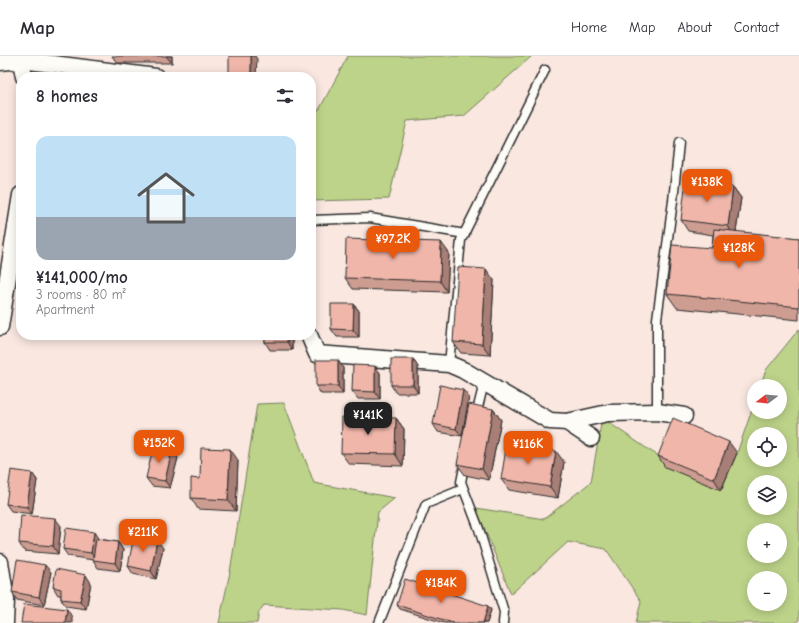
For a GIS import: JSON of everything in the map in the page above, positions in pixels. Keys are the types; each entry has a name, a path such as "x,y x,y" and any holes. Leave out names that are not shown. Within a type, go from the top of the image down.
{"street":[{"path":"0,62 21,58 120,72"},
{"path":"21,58 23,72"},
{"path":"0,326 16,226"},
{"path":"311,340 317,354 449,364 464,370 550,421 567,422 608,413 657,412 684,416"},
{"path":"567,422 591,438"},
{"path":"0,562 6,600 5,623"}],"lane":[{"path":"449,364 462,240 545,70"},
{"path":"657,412 657,319 673,201 679,143"},
{"path":"316,220 370,218 465,234"},
{"path":"475,421 484,383"},
{"path":"468,451 460,482 479,529 504,612 503,623"},
{"path":"379,623 421,520 426,504 464,489"}],"green space":[{"path":"348,56 532,56 464,116 407,121 389,199 316,201 316,110 319,110"},
{"path":"799,329 799,620 795,623 636,623 641,601 606,549 568,542 511,594 476,508 544,519 591,482 602,418 652,452 721,490 737,453 749,419 787,419 787,379 763,379 766,370"},
{"path":"284,403 314,483 395,498 378,512 367,615 343,610 264,605 259,612 257,623 219,623 230,572 257,404"}],"building":[{"path":"229,56 251,56 251,72 229,72"},
{"path":"686,180 733,187 728,226 681,220"},
{"path":"714,229 799,238 799,307 667,294 672,245 712,248"},
{"path":"346,239 441,242 440,281 345,278"},
{"path":"458,267 486,269 482,344 453,342"},
{"path":"331,304 354,304 353,330 331,329"},
{"path":"265,340 287,340 287,342 265,342"},
{"path":"391,359 413,359 413,385 391,385"},
{"path":"316,360 338,360 338,386 316,386"},
{"path":"353,365 375,366 375,392 352,391"},
{"path":"440,385 463,390 456,429 433,424"},
{"path":"469,404 493,409 482,469 457,464"},
{"path":"342,417 396,418 395,454 341,453"},
{"path":"673,418 729,442 714,479 658,456"},
{"path":"507,443 556,451 550,487 501,479"},
{"path":"153,448 172,450 165,481 146,478"},
{"path":"201,448 230,449 228,500 191,498 191,478 200,479"},
{"path":"11,470 32,473 27,507 6,504"},
{"path":"21,515 55,518 53,546 19,543"},
{"path":"66,528 94,532 91,553 63,549"},
{"path":"134,536 157,540 151,571 128,566"},
{"path":"96,539 118,542 115,563 93,560"},
{"path":"17,560 45,565 39,597 12,592"},
{"path":"56,569 86,575 80,601 61,599 61,589 53,587"},
{"path":"405,579 488,606 483,623 453,623 397,605"},
{"path":"24,604 67,609 65,623 21,623"}]}
